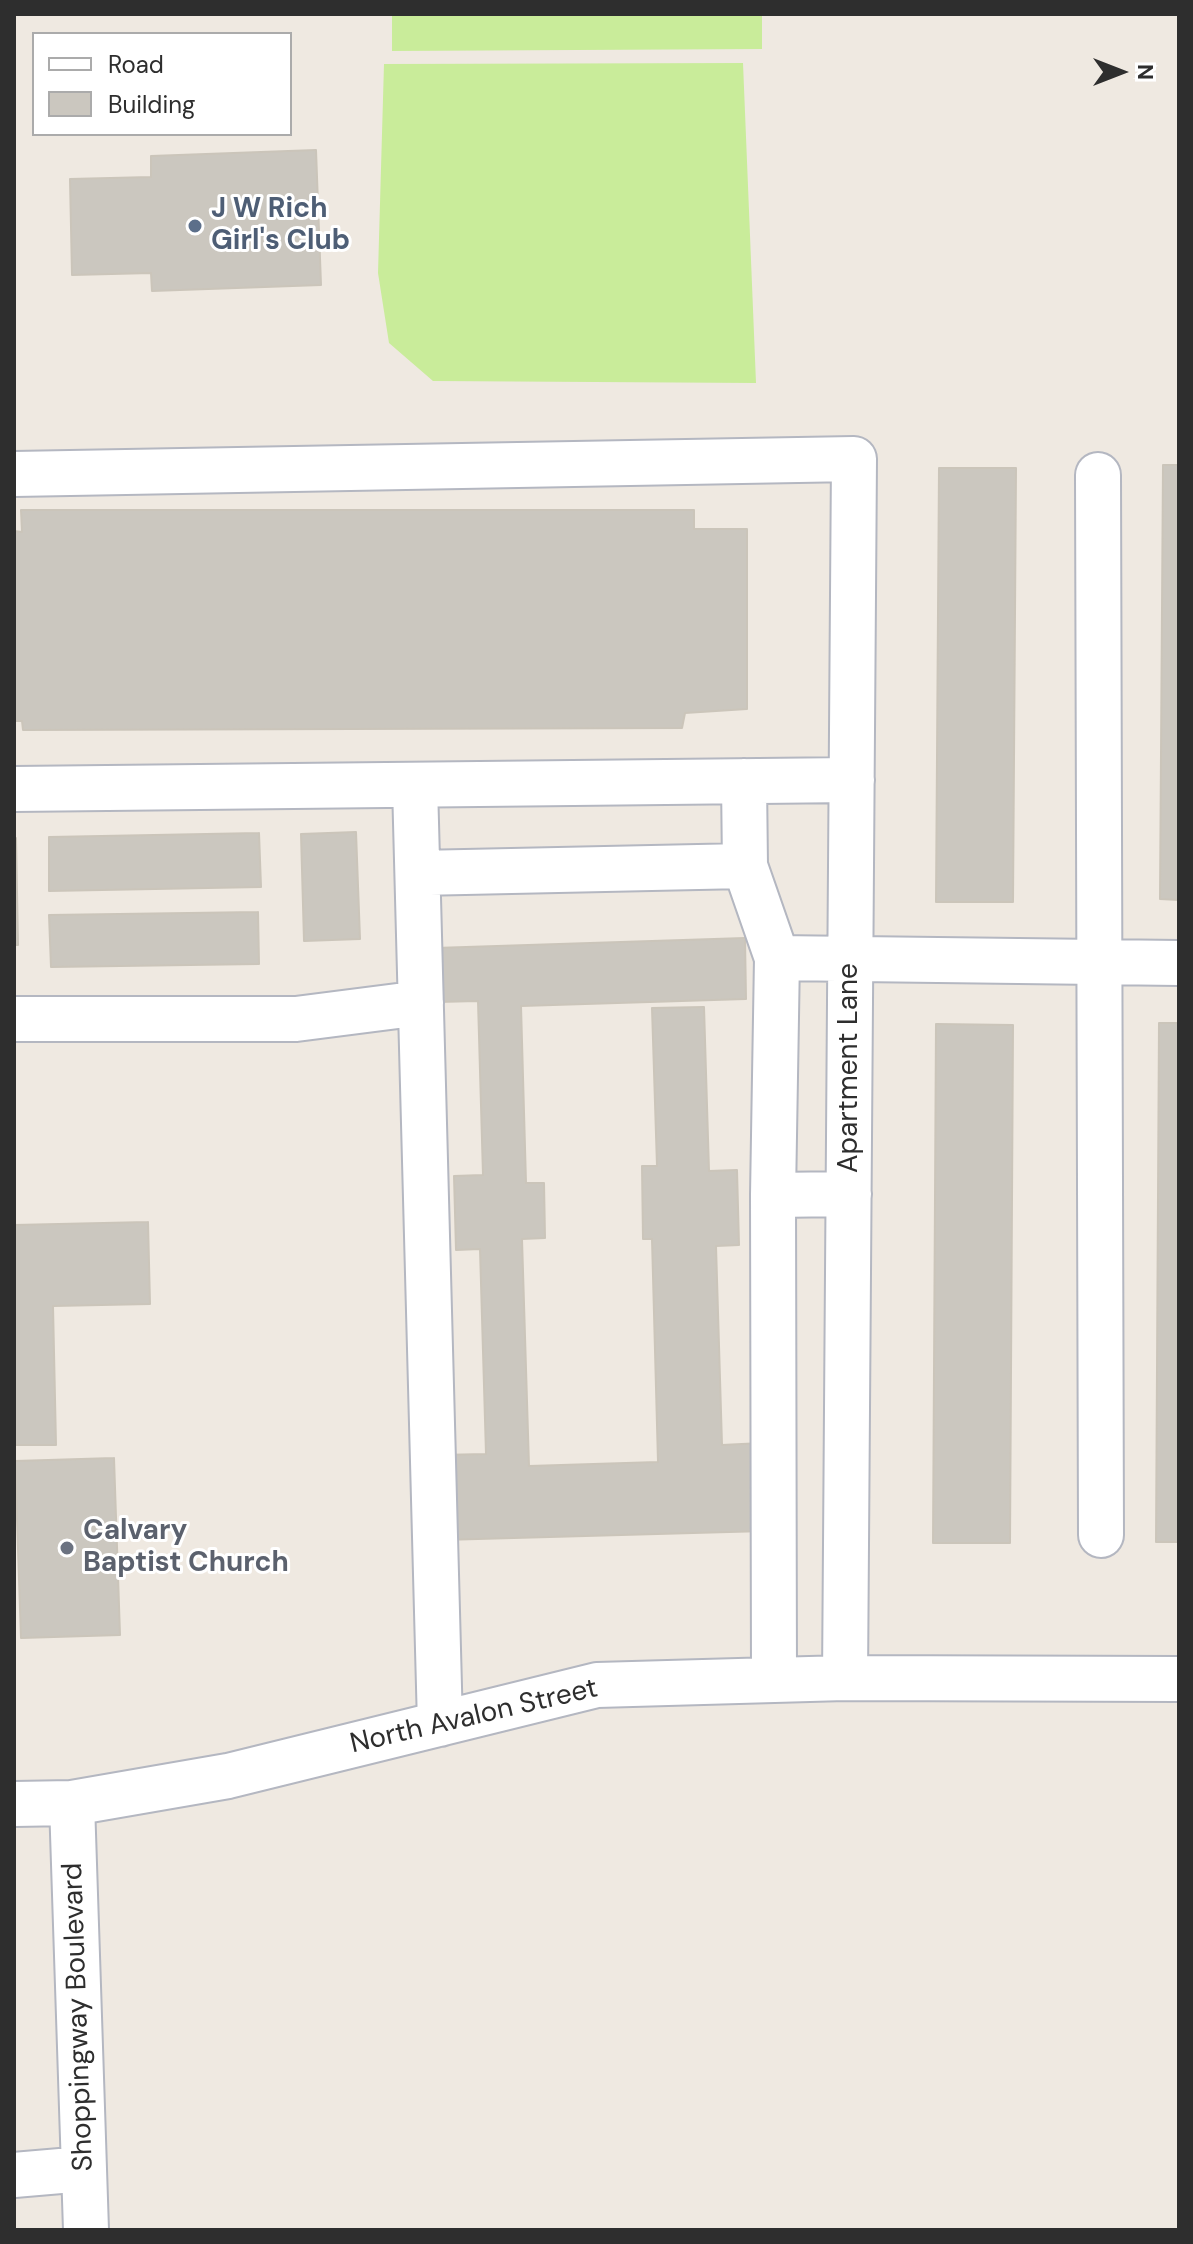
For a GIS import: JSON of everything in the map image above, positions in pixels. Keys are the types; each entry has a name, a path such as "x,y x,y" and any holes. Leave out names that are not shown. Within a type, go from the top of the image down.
{"street":[{"name":"Apartment Lane","path":"14,474 854,459 845,1678"},
{"path":"1098,475 1101,1535"},
{"path":"14,789 852,780"},
{"path":"744,781 745,866 777,958 773,1195 774,1680"},
{"path":"415,785 440,1724"},
{"path":"418,873 745,866"},
{"path":"777,958 1179,963"},
{"path":"14,1019 296,1019 421,1003"},
{"path":"773,1195 849,1194"},
{"name":"North Avalon Street","path":"14,1804 72,1803 228,1776 597,1685 845,1678 1179,1679"},
{"name":"Shoppingway Boulevard","path":"72,1803 86,2230"},
{"path":"14,2175 84,2169"}],"green space":[{"path":"392,14 762,14 762,49 392,51"},
{"path":"743,63 756,383 433,381 389,343 378,273 384,64"}],"building":[{"name":"J W Rich Girl's Club","path":"316,150 321,285 152,291 151,273 72,275 70,179 151,177 151,156"},
{"path":"1163,465 1179,465 1179,900 1160,899"},
{"path":"939,468 1016,468 1013,902 936,902"},
{"path":"21,510 694,510 694,529 747,529 747,709 685,713 682,728 23,730 22,721 14,721 14,531 22,532"},
{"path":"356,832 360,939 304,941 301,834"},
{"path":"259,833 261,887 49,891 49,837"},
{"path":"16,838 18,945 14,945"},
{"path":"258,912 259,964 51,967 49,915"},
{"path":"745,938 746,999 521,1006 526,1183 544,1183 545,1238 522,1239 529,1466 658,1462 652,1239 643,1239 642,1166 657,1166 652,1008 704,1007 709,1171 737,1170 739,1245 716,1246 722,1445 762,1443 765,1531 442,1540 440,1455 486,1454 480,1249 456,1250 454,1176 483,1175 478,1001 437,1002 435,948"},
{"path":"1159,1023 1179,1023 1179,1542 1156,1542"},
{"path":"936,1024 1013,1025 1010,1543 933,1543"},
{"name":"Calvary Baptist Church","path":"148,1222 150,1304 53,1306 56,1445 14,1445 14,1225"},
{"name":"Calvary Baptist Church","path":"114,1458 120,1635 21,1638 15,1461"}],"place":[{"name":"J W Rich Girl's Club","path":"195,226"},
{"name":"Calvary Baptist Church","path":"67,1548"}]}
